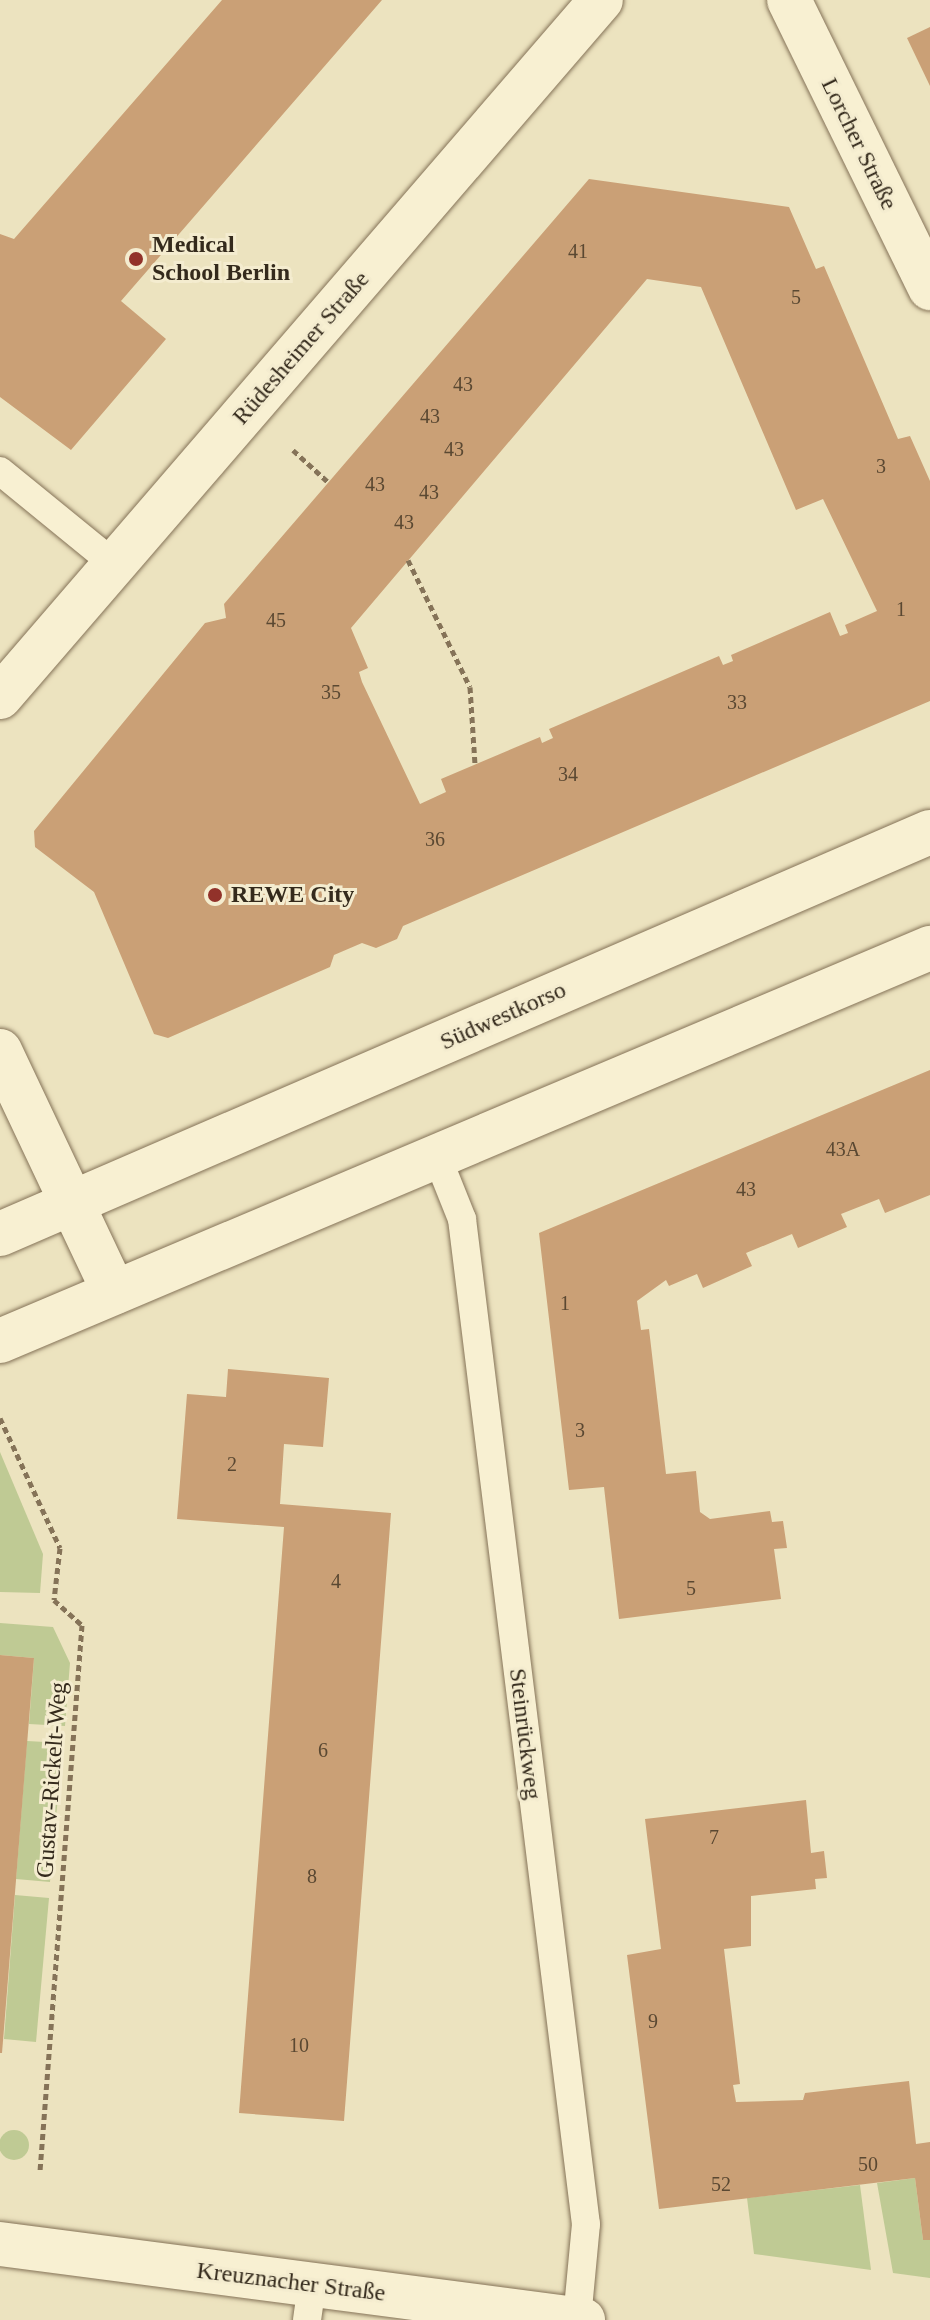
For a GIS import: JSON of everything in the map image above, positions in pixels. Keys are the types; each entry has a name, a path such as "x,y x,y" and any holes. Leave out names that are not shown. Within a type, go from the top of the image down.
{"street":[{"name":"Rüdesheimer Straße","path":"0,697 601,0"},
{"name":"Lorcher Straße","path":"789,0 930,288"},
{"name":"Südwestkorso","path":"0,1234 930,832"},
{"path":"0,1341 436,1154 930,948"},
{"path":"0,1051 76,1201 114,1292"},
{"name":"Kreuznacher Straße","path":"0,2244 309,2302 580,2320"}],"lane":[{"path":"0,471 114,564"},
{"name":"Steinrückweg","path":"436,1154 462,1219 586,2224 580,2320"}],"path":[{"path":"293,450 328,482"},
{"path":"408,560 470,687 475,764"},
{"name":"Gustav-Rickelt-Weg","path":"0,1418 60,1548 54,1600 82,1625 40,2171"}],"green space":[{"path":"0,1452 43,1554 40,1593 0,1592"},
{"path":"0,1623 53,1627 70,1663 65,1726 29,1724 34,1658 0,1655"},
{"path":"27,1741 63,1743 50,1882 16,1879"},
{"path":"15,1895 49,1898 36,2042 4,2039"},
{"path":"14,2130 24,2135 29,2145 24,2155 14,2160 4,2155 -1,2145 4,2135"},
{"path":"915,2178 923,2240 930,2240 930,2278 893,2273 877,2183"},
{"path":"860,2185 871,2270 754,2254 747,2198"}],"building":[{"path":"222,0 382,0 121,301 166,339 71,450 0,397 0,234 14,239"},
{"path":"930,27 930,86 907,38"},
{"path":"589,179 789,207 816,269 824,266 898,439 910,436 930,481 930,701 403,926 397,939 376,948 362,943 334,955 330,967 168,1038 154,1034 94,892 35,847 34,831 205,623 226,618 224,604","holes":["647,279 701,287 796,510 823,499 877,611 845,625 848,633 840,636 830,612 731,655 733,661 723,665 719,656 549,729 553,738 542,743 540,737 441,779 446,792 420,804 362,682 359,672 368,668 351,628"]},
{"path":"930,1070 930,1195 885,1213 879,1199 841,1214 847,1227 798,1248 792,1234 746,1253 752,1266 703,1288 697,1274 669,1286 666,1280 637,1301 641,1330 649,1329 666,1474 696,1471 700,1512 710,1519 770,1511 772,1522 783,1521 787,1548 774,1549 781,1599 619,1619 604,1487 569,1490 539,1233"},
{"path":"228,1369 329,1378 323,1447 284,1444 280,1504 391,1513 344,2121 239,2113 284,1527 177,1519 187,1394 226,1397"},
{"path":"0,1655 34,1658 2,2053 0,2053"},
{"path":"806,1800 811,1853 824,1851 827,1878 815,1879 816,1889 751,1896 751,1946 724,1949 740,2084 733,2085 736,2102 803,2100 805,2093 909,2081 916,2144 930,2142 930,2240 923,2240 915,2178 659,2209 627,1955 661,1949 645,1819"}],"place":[{"name":"Medical School Berlin","path":"136,259"},
{"name":"REWE City","path":"215,895"}]}
